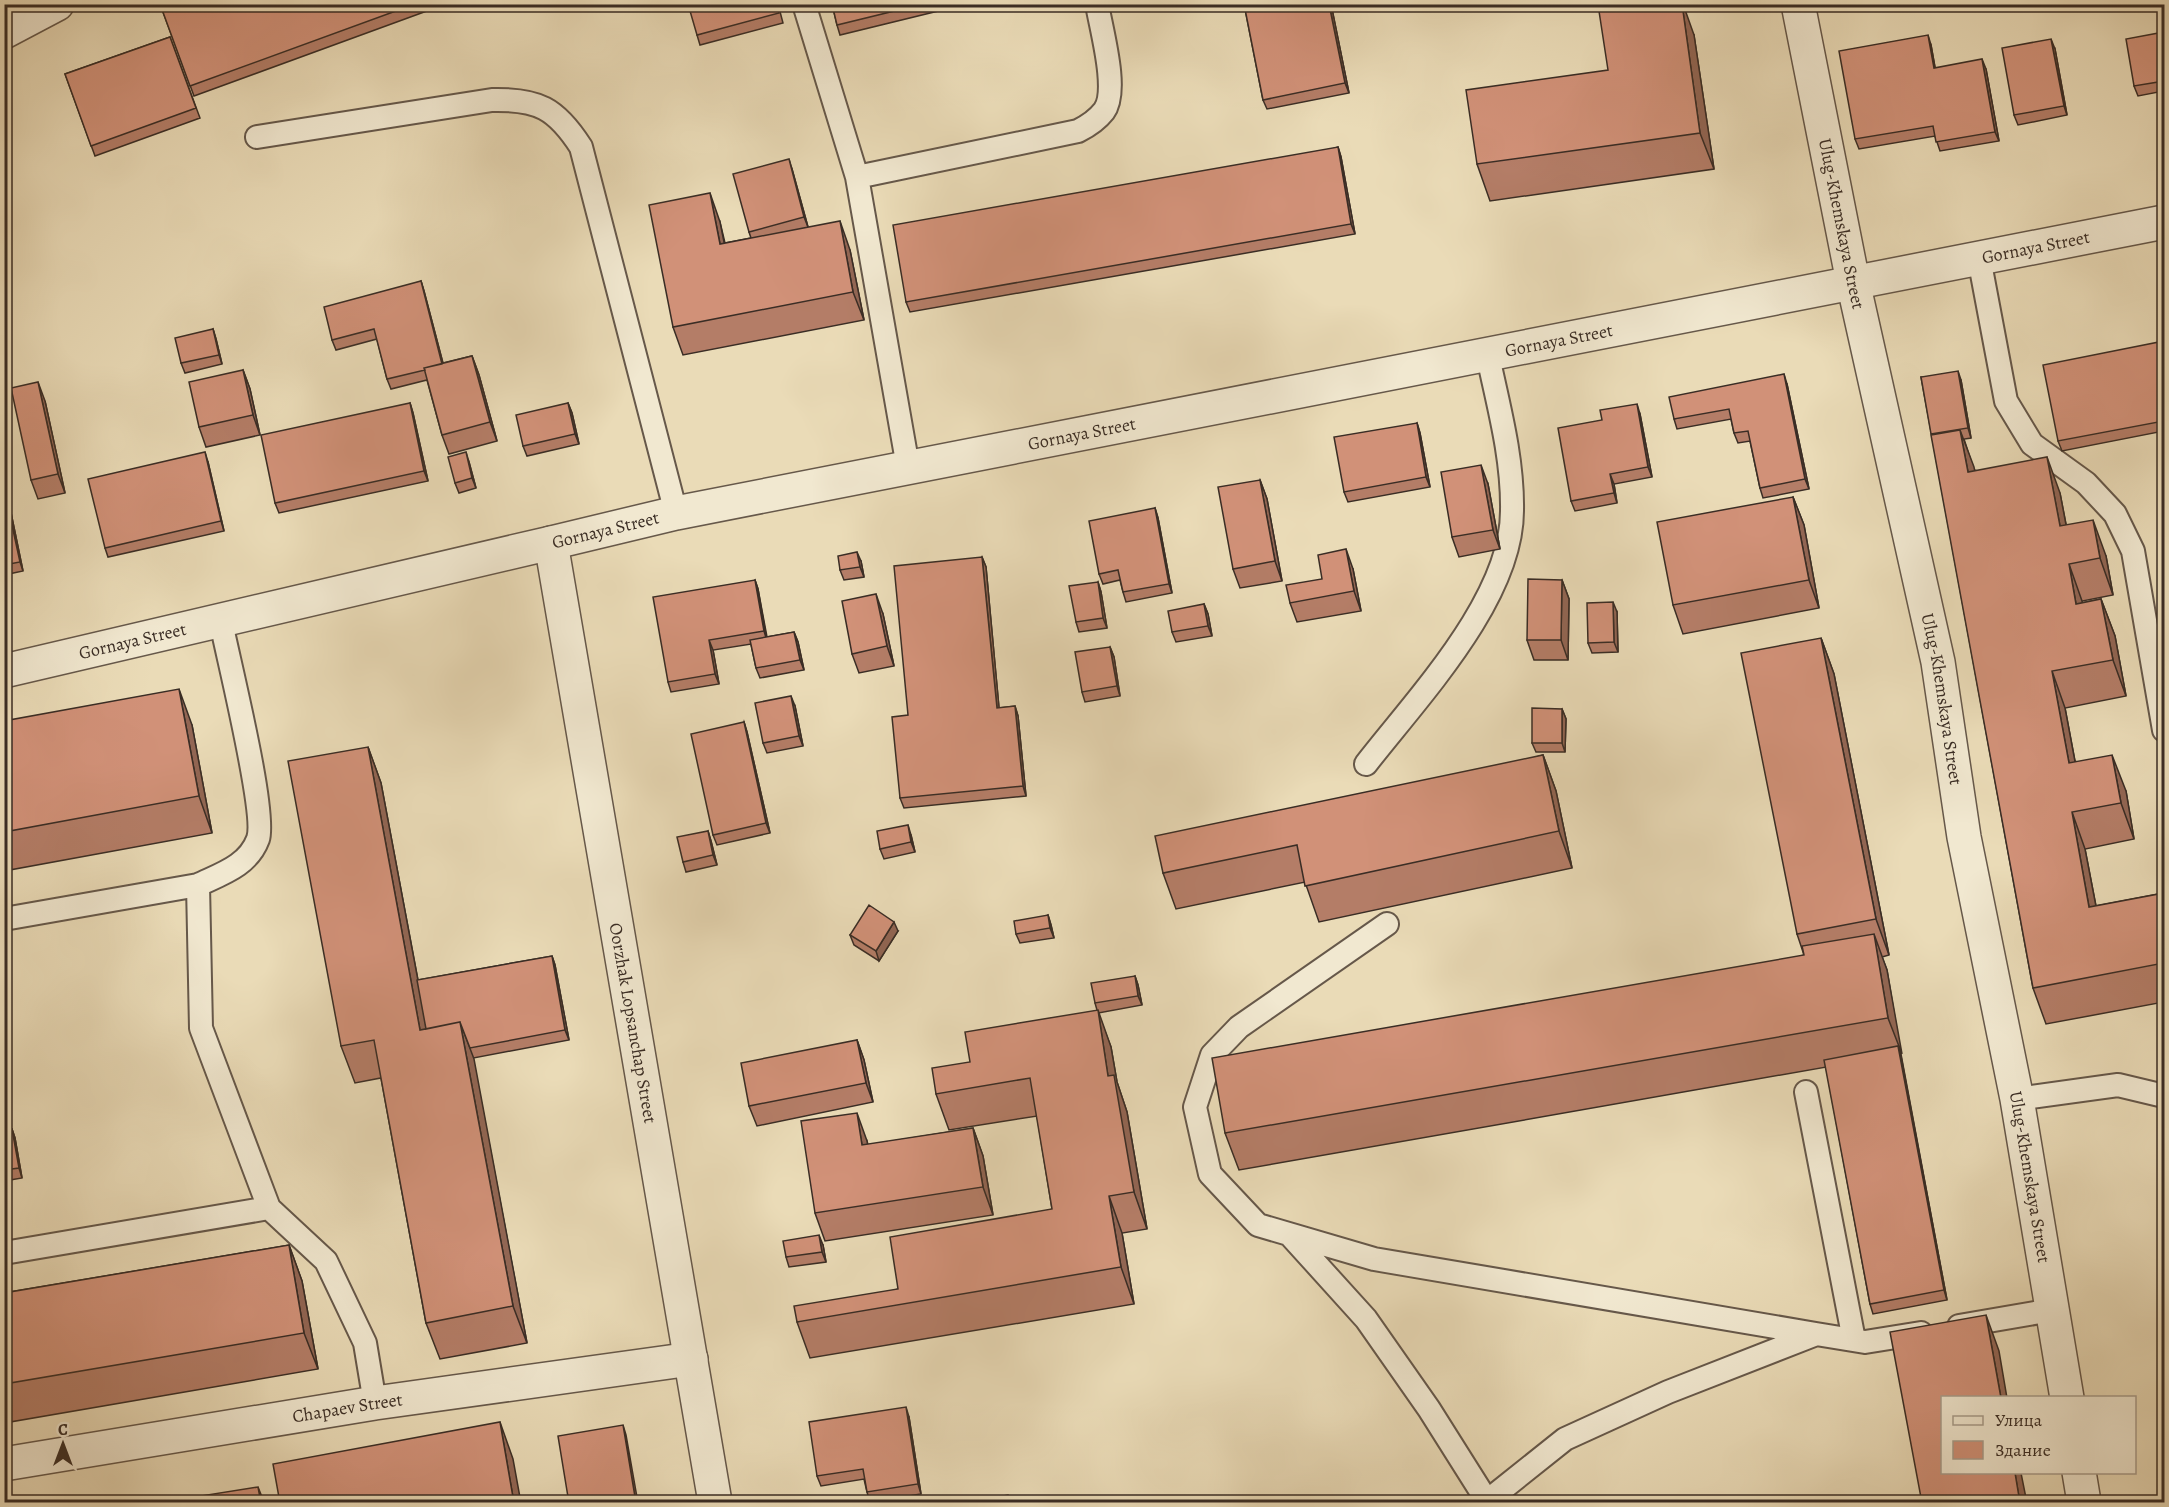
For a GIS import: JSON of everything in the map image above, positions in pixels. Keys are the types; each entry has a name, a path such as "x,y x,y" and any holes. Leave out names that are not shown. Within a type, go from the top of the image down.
{"street":[{"path":"4,32 57,4"},
{"name":"Ulug-Khemskaya Street","path":"1798,4 1852,282 1938,662 1964,837 2017,1099 2067,1396"},
{"name":"Gornaya Street","path":"4,671 221,622 676,513 1487,352 2164,222"},
{"name":"Oorzhak Lopsanchap Street","path":"551,543 715,1503"},
{"name":"Chapaev Street","path":"4,1464 375,1403 691,1359"},
{"path":"2079,1474 2084,1503"}],"lane":[{"path":"804,4 857,177 908,467"},
{"path":"857,177 1078,131 1092,123 1106,109 1111,89 1097,4"},
{"path":"257,137 492,100 522,99 550,109 569,129 581,147 676,513"},
{"path":"1979,258 2006,401 2032,444 2086,483 2115,514 2133,551 2164,730"},
{"path":"1365,764 1479,618 1503,561 1512,513 1509,461 1487,352"},
{"path":"4,919 198,885 238,867 258,838 257,797 221,622"},
{"path":"198,885 201,1028 269,1208 326,1261 365,1343 375,1403"},
{"path":"1387,924 1239,1027 1212,1055 1195,1107 1210,1174 1258,1224 1374,1259 1865,1342 2052,1310"},
{"path":"2017,1099 2118,1085 2164,1096"},
{"path":"1806,1092 1854,1340"},
{"path":"4,1252 269,1208"},
{"path":"1289,1234 1366,1319 1429,1409 1486,1502 1565,1439 1668,1392 1816,1334"}],"building":[{"path":"160,4 415,4 190,86"},
{"path":"688,4 777,4 779,13 697,35"},
{"path":"832,4 923,4 837,25"},
{"path":"1244,4 1329,4 1345,83 1263,100"},
{"path":"1642,4 1682,4 1700,133 1477,164 1466,90 1608,70 1599,11"},
{"path":"2164,32 2164,81 2134,86 2126,39"},
{"path":"1928,35 1934,68 1982,59 1995,132 1936,142 1933,126 1855,139 1839,51"},
{"path":"170,37 196,108 91,146 65,74"},
{"path":"2051,39 2064,106 2014,115 2002,48"},
{"path":"1338,147 1351,224 906,302 893,225"},
{"path":"789,159 804,217 749,232 733,174"},
{"path":"710,193 720,244 840,221 853,292 673,327 649,205"},
{"path":"421,281 442,364 387,379 374,329 332,340 324,307"},
{"path":"213,329 219,355 181,363 175,338"},
{"path":"2164,341 2164,421 2058,441 2043,365"},
{"path":"472,356 490,422 442,435 424,368"},
{"path":"243,370 253,415 199,427 189,382"},
{"path":"1958,371 1968,428 1931,434 1921,377"},
{"path":"1784,374 1805,479 1760,488 1748,431 1734,433 1729,409 1674,419 1669,397"},
{"path":"38,382 58,474 31,480 11,388"},
{"path":"410,403 424,471 275,503 261,435"},
{"path":"568,403 575,434 523,446 516,415"},
{"path":"1637,404 1648,467 1610,474 1614,493 1571,501 1558,428 1602,420 1600,410"},
{"path":"1417,423 1426,477 1344,492 1334,437"},
{"path":"1960,430 1968,472 2047,457 2060,526 2093,520 2100,558 2069,564 2076,604 2101,599 2113,660 2052,671 2069,763 2112,755 2121,803 2072,812 2089,907 2164,893 2164,963 2033,988 1931,435"},
{"path":"205,452 221,521 105,548 88,479"},
{"path":"466,452 472,478 455,483 448,457"},
{"path":"1481,465 1493,530 1452,537 1441,472"},
{"path":"1260,480 1275,561 1233,569 1218,487"},
{"path":"4,493 20,562 4,565"},
{"path":"1793,497 1809,580 1673,605 1657,522"},
{"path":"1155,508 1169,584 1123,592 1118,570 1099,574 1089,521"},
{"path":"1346,549 1354,591 1290,603 1286,585 1322,579 1318,555"},
{"path":"857,552 860,567 840,570 838,556"},
{"path":"982,557 997,708 1015,706 1023,786 900,798 892,717 908,715 894,566"},
{"path":"1528,579 1562,580 1561,640 1527,640"},
{"path":"755,580 764,631 709,640 715,674 668,682 653,597"},
{"path":"1098,582 1103,618 1076,622 1069,586"},
{"path":"876,594 887,646 852,654 842,601"},
{"path":"1613,602 1614,642 1588,643 1587,603"},
{"path":"1204,604 1208,626 1172,632 1168,611"},
{"path":"794,632 800,660 756,668 750,640"},
{"path":"1821,638 1876,919 1797,934 1741,653"},
{"path":"1110,647 1117,686 1082,692 1075,652"},
{"path":"179,689 199,796 4,832 4,721"},
{"path":"791,696 799,736 763,743 755,703"},
{"path":"1532,708 1562,709 1562,743 1532,743"},
{"path":"744,722 766,823 713,835 691,734"},
{"path":"368,747 420,1030 460,1022 513,1306 426,1323 374,1040 341,1046 288,761"},
{"path":"1543,755 1559,831 1305,886 1297,845 1163,873 1155,836"},
{"path":"908,825 911,842 880,849 877,831"},
{"path":"708,831 713,855 683,862 677,837"},
{"path":"869,905 894,922 876,951 850,935"},
{"path":"1048,915 1050,928 1016,934 1014,921"},
{"path":"1874,934 1888,1018 1225,1133 1212,1058 1804,955 1802,946"},
{"path":"552,956 565,1030 470,1048 460,1022 426,1029 417,980"},
{"path":"1135,976 1138,996 1095,1003 1091,983"},
{"path":"1098,1010 1108,1076 1114,1075 1134,1192 1109,1196 1121,1267 797,1322 794,1306 898,1289 890,1237 1052,1209 1030,1078 936,1094 932,1068 970,1062 965,1032"},
{"path":"857,1040 866,1083 749,1106 741,1063"},
{"path":"1898,1046 1944,1290 1870,1304 1824,1060"},
{"path":"857,1113 862,1145 973,1128 983,1187 815,1213 801,1121"},
{"path":"12,1129 19,1168 4,1170 4,1130"},
{"path":"819,1235 822,1252 786,1257 783,1241"},
{"path":"289,1245 304,1333 4,1384 4,1293"},
{"path":"1986,1315 2001,1396 1941,1396 1941,1474 2015,1474 2020,1503 1922,1503 1890,1332"},
{"path":"906,1407 918,1484 867,1492 863,1469 817,1476 809,1422"},
{"path":"500,1422 514,1503 280,1503 273,1464"},
{"path":"623,1425 636,1503 569,1503 558,1436"},
{"path":"258,1487 261,1503 189,1503 188,1498"},
{"path":"1008,1495 1010,1503 974,1503 974,1501"}]}
